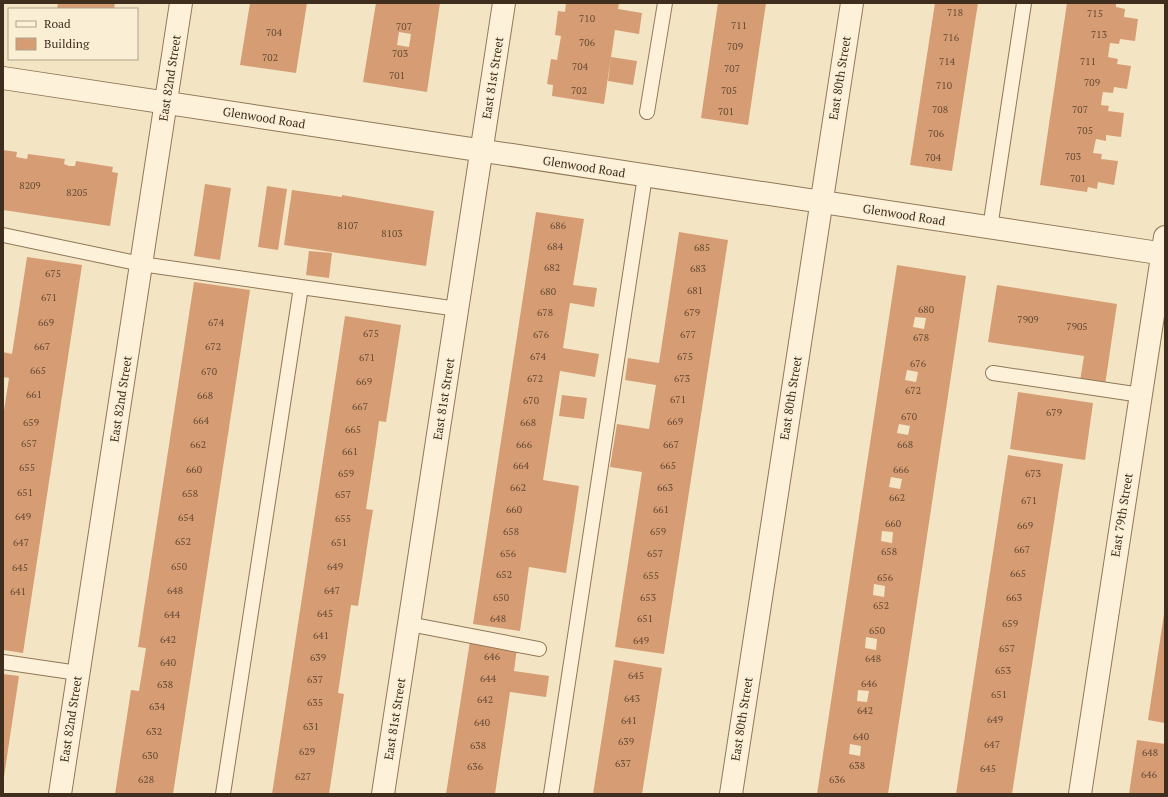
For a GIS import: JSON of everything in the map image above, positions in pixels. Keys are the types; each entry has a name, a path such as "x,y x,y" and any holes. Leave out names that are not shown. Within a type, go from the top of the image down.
{"street":[{"name":"East 82nd Street","path":"60,794 181,3"},
{"name":"East 81st Street","path":"383,794 504,3"},
{"name":"East 80th Street","path":"731,794 852,3"},
{"name":"Glenwood Road","path":"3,78 990,228 1164,248"},
{"name":"East 79th Street","path":"1080,794 1164,248"}],"lane":[{"path":"647,112 665,3"},
{"path":"990,228 1024,3"},
{"path":"550,794 645,176"},
{"path":"3,235 142,264 458,309"},
{"path":"223,794 302,287"},
{"path":"993,373 1141,395"},
{"path":"409,624 539,649"},
{"path":"3,662 78,673"}],"building":[{"path":"58,3 115,3 114,8 57,8"},
{"path":"250,3 307,3 296,73 240,65"},
{"path":"376,3 440,3 427,92 363,82","holes":["399,32 411,34 409,47 397,45"]},
{"path":"566,3 619,3 618,9 642,13 639,34 615,30 604,104 552,96 553,85 547,84 551,59 557,60 561,36 555,35 558,11 565,12"},
{"path":"718,3 766,3 748,125 701,118"},
{"path":"935,3 978,3 952,171 910,165"},
{"path":"1067,3 1116,3 1116,7 1125,9 1124,17 1138,19 1135,41 1120,39 1119,44 1110,43 1108,57 1118,59 1117,64 1131,66 1127,89 1114,87 1113,93 1103,92 1102,97 1101,105 1109,106 1108,111 1124,113 1121,137 1106,135 1106,141 1096,139 1093,153 1102,154 1101,159 1118,161 1114,185 1098,182 1097,189 1088,187 1087,192 1040,185"},
{"path":"611,57 637,61 633,85 608,81"},
{"path":"3,150 17,152 16,157 27,159 28,154 65,159 64,164 69,166 75,166 76,161 113,167 112,172 118,173 110,226 3,210"},
{"path":"205,184 231,188 220,260 194,256"},
{"path":"267,186 287,189 278,250 258,247"},
{"path":"292,190 342,197 342,195 434,211 426,266 284,245"},
{"path":"536,212 584,219 573,285 597,288 594,307 570,303 563,348 599,354 595,377 560,371 543,480 579,486 566,573 529,567 520,631 473,624"},
{"path":"679,232 728,240 664,654 615,647 642,472 610,467 617,424 649,429 656,385 625,380 628,358 659,363"},
{"path":"309,251 332,253 329,278 306,275"},
{"path":"27,257 82,265 23,653 3,650 3,417 9,378 3,377 3,352 12,354"},
{"path":"897,265 966,276 888,794 817,794","holes":["915,317 926,318 924,329 913,327","907,370 918,372 916,382 905,380","899,424 910,426 908,435 897,433","891,477 902,479 900,489 889,487","882,531 893,532 892,543 881,541","874,584 885,586 884,597 873,595","866,637 877,639 876,650 865,648","858,690 869,691 867,702 857,701","850,744 861,746 860,756 849,754"]},
{"path":"194,282 250,290 173,794 115,794 131,690 139,691 146,648 138,647"},
{"path":"997,285 1117,304 1105,385 1080,381 1084,356 988,342"},
{"path":"345,316 401,325 386,422 379,421 366,509 373,510 358,606 351,605 338,693 344,694 329,794 272,794"},
{"path":"1018,392 1093,403 1085,460 1010,449"},
{"path":"562,395 587,398 584,419 559,416"},
{"path":"1008,455 1063,464 1012,794 956,794"},
{"path":"1165,614 1165,723 1148,720"},
{"path":"470,641 517,648 514,671 549,676 546,697 510,692 495,794 446,794"},
{"path":"614,660 662,668 642,794 593,794"},
{"path":"3,674 19,676 4,777 3,776"},
{"path":"1137,740 1165,744 1165,794 1129,794"}]}
